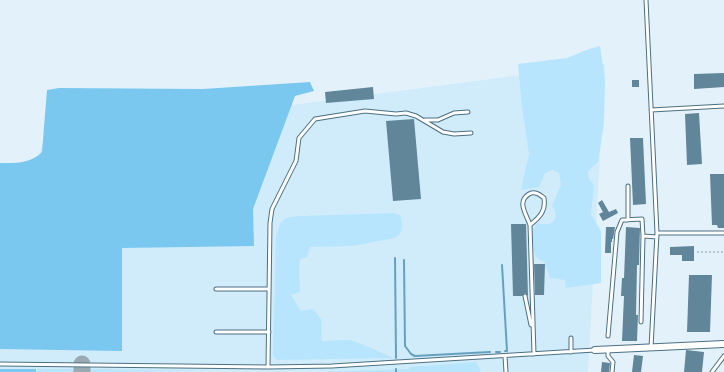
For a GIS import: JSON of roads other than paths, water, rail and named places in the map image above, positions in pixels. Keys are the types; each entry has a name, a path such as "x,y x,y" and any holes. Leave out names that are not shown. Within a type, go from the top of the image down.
{"street":[{"path":"595,350 724,344"}],"lane":[{"path":"646,0 657,235 651,348"},
{"path":"651,110 724,106"},
{"path":"268,367 270,223 272,209 296,161 299,138 315,119 365,111 396,114 406,113 416,116 443,132 454,134 471,132"},
{"path":"423,120 438,120 454,112 468,112"},
{"path":"628,186 628,220"},
{"path":"530,226 540,217 545,206 544,198 538,193 531,193 525,198 522,206 530,226 534,354"},
{"path":"608,336 617,232 622,220 642,219 643,236 640,322"},
{"path":"643,236 724,233"},
{"path":"216,289 269,289"},
{"path":"525,296 533,332"},
{"path":"216,332 268,332"},
{"path":"571,338 571,352"},
{"path":"0,364 268,367 332,366 595,350"},
{"path":"608,350 608,356 613,362 612,372"},
{"path":"505,356 506,372"},
{"path":"712,372 724,356"}],"waterway":[{"path":"395,258 396,358"},
{"path":"404,260 405,346 411,354 415,356 490,352"},
{"path":"502,265 507,351 505,351"}]}
